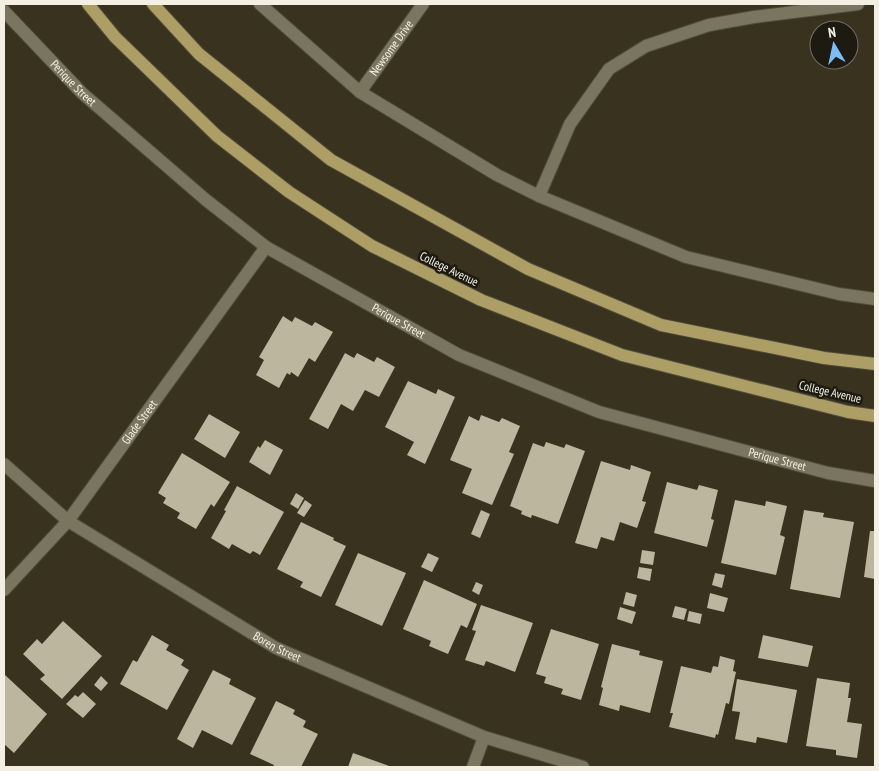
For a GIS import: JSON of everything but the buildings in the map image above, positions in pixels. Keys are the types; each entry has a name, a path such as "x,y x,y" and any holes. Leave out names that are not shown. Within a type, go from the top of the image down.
{"main road":[{"name":"College Avenue","path":"88,4 115,37 217,136 289,192 372,246 481,300 622,355 848,412 875,416"},
{"path":"153,4 200,54 331,160 528,269 660,324 824,358 875,364"}],"street":[{"path":"260,4 360,92 497,175 539,196 686,257 839,294 875,299"},
{"name":"Newsome Drive","path":"360,92 423,4"},
{"path":"539,196 570,124 608,69 646,46 709,25 754,17 858,4"},
{"name":"Perique Street","path":"4,10 82,94 206,200 266,246 459,355 599,412 828,474 875,480"},
{"name":"Glade Street","path":"4,590 68,521 266,246"},
{"name":"Boren Street","path":"4,464 68,521 276,648 484,737 583,767"},
{"path":"473,767 484,737"}]}
